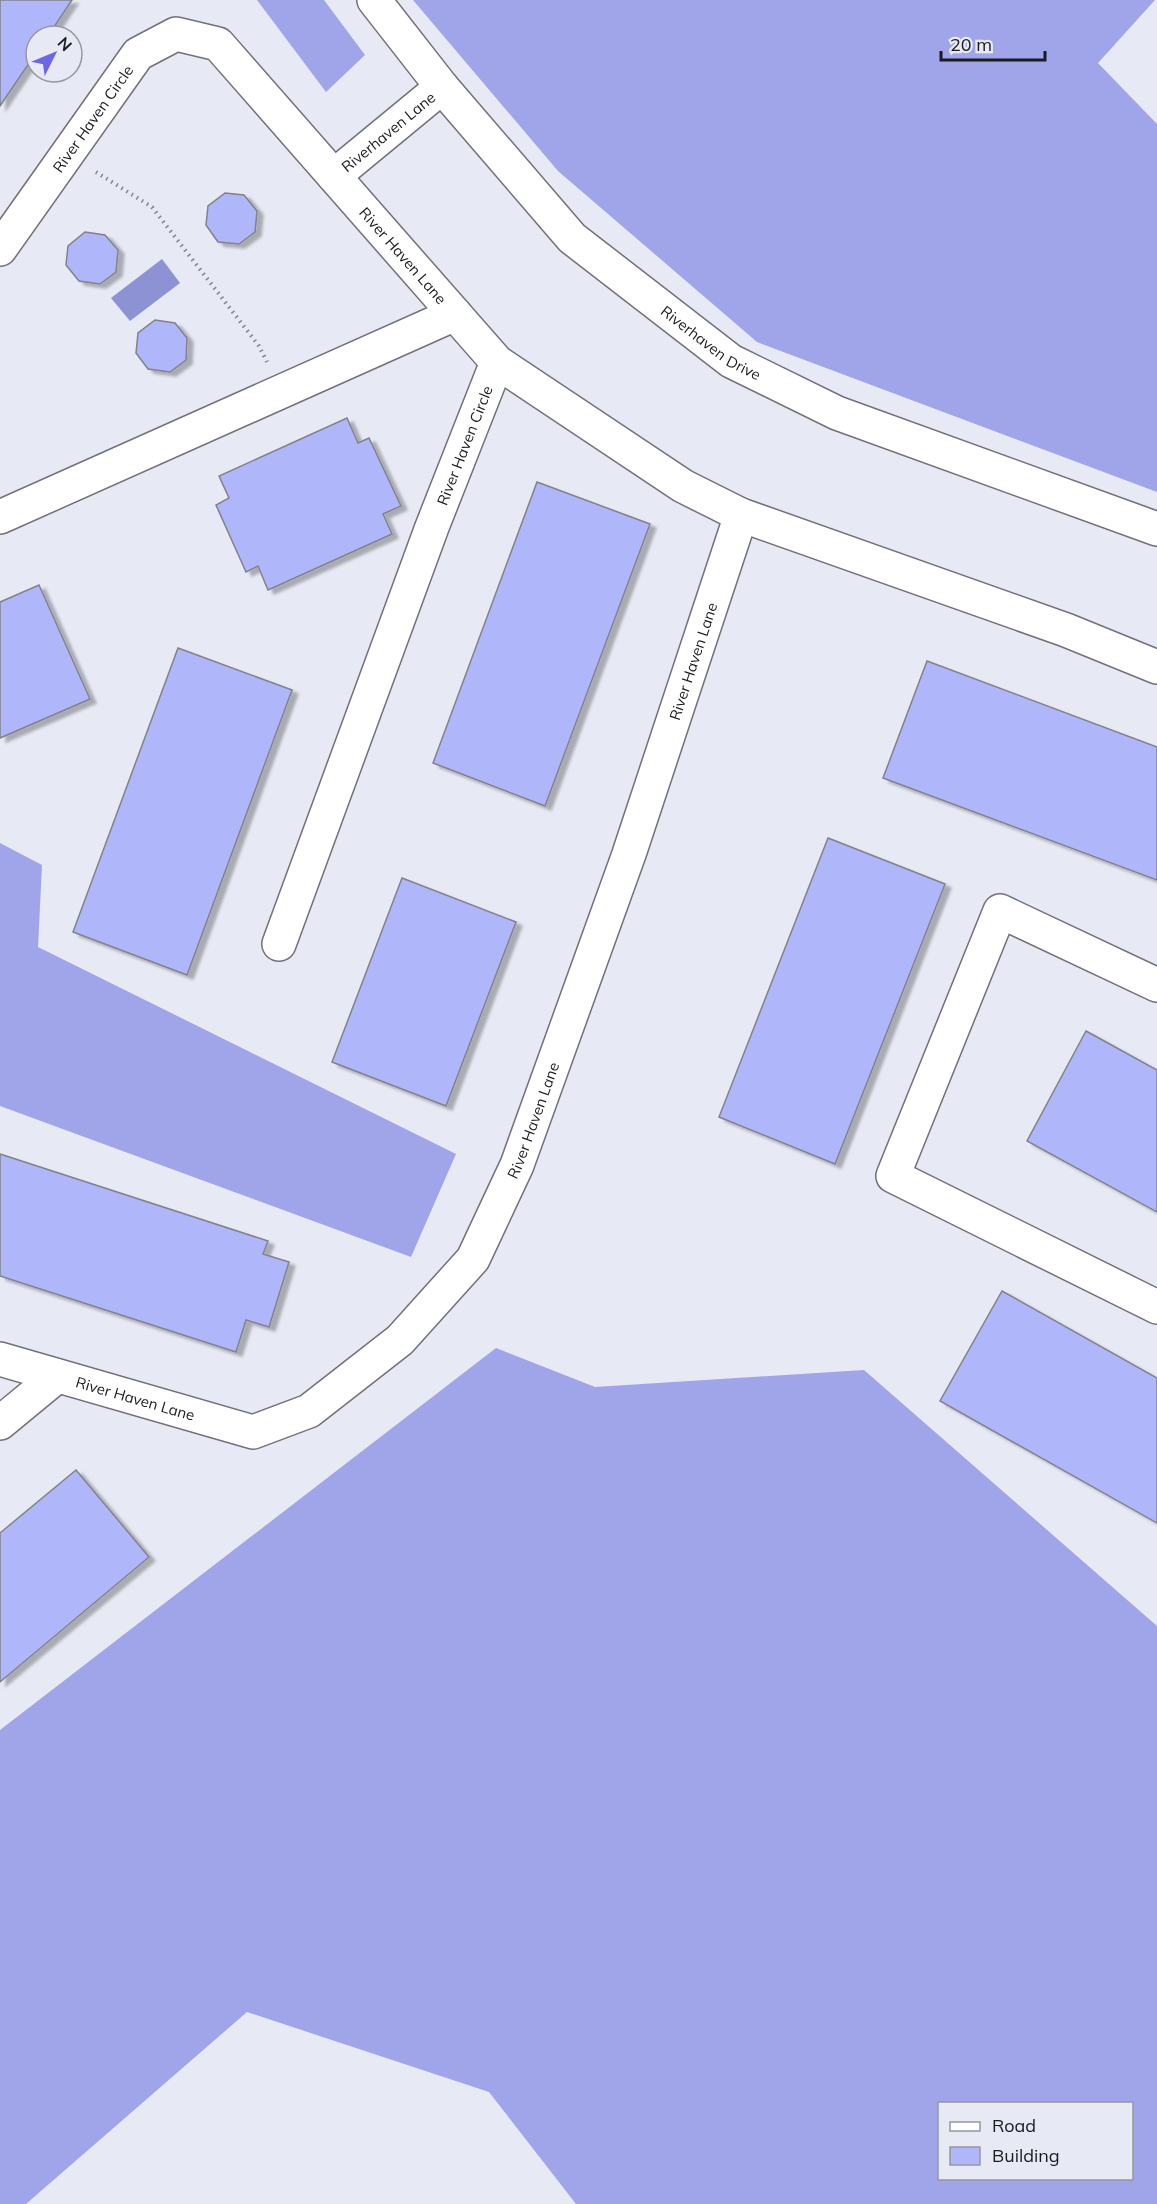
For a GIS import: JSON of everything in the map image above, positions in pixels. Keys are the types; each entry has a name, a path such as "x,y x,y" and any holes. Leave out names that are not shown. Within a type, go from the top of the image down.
{"street":[{"name":"Riverhaven Drive","path":"374,0 442,87 572,238 731,361 837,413 1157,529"},
{"name":"River Haven Circle","path":"0,249 138,54 176,34 218,44 334,176"},
{"name":"Riverhaven Lane","path":"334,176 442,87"},
{"name":"River Haven Lane","path":"334,176 497,362 683,486 741,515 1066,630 1157,667"},
{"path":"0,516 455,314"},
{"name":"River Haven Circle","path":"279,944 432,527 497,362"},
{"name":"River Haven Lane","path":"0,1359 253,1432 309,1411 400,1340 473,1259 517,1165 629,854 741,515"},
{"path":"1157,985 1000,910 893,1176 1157,1307"},
{"name":"River Haven Lane","path":"0,1423 57,1376"}],"path":[{"path":"67,154 152,207 259,346 282,391"}],"shaded area":[{"path":"257,0 324,0 365,55 326,92"},
{"path":"413,0 1155,0 1098,63 1157,124 1157,492 757,342 558,171"},
{"path":"162,259 180,283 130,321 111,298"},
{"path":"0,843 42,865 38,947 456,1154 411,1257 0,1106"},
{"path":"496,1348 595,1387 864,1370 1157,1626 1157,2204 576,2204 489,2092 247,2012 26,2204 0,2204 0,1730"}],"building":[{"path":"0,0 72,0 56,24 24,24 24,71 0,106"},
{"path":"225,193 244,195 257,211 255,232 239,244 218,242 206,225 208,206"},
{"path":"85,232 105,235 118,250 116,272 100,284 79,281 66,265 68,246"},
{"path":"155,320 175,323 187,338 186,360 170,372 148,369 136,353 138,333"},
{"path":"347,418 358,443 369,438 401,506 383,514 392,534 268,590 258,566 246,572 216,505 229,498 219,476"},
{"path":"537,482 650,524 545,806 433,763"},
{"path":"39,585 90,699 0,738 0,602"},
{"path":"178,648 292,690 187,975 73,932"},
{"path":"927,661 1157,747 1157,880 883,778"},
{"path":"828,838 945,884 835,1164 719,1117"},
{"path":"402,878 516,922 446,1106 332,1062"},
{"path":"1086,1031 1157,1070 1157,1212 1027,1141"},
{"path":"0,1154 268,1241 263,1254 289,1262 269,1327 246,1320 236,1352 0,1276"},
{"path":"1002,1291 1157,1378 1157,1523 940,1401"},
{"path":"76,1470 149,1557 0,1682 0,1533"}]}
